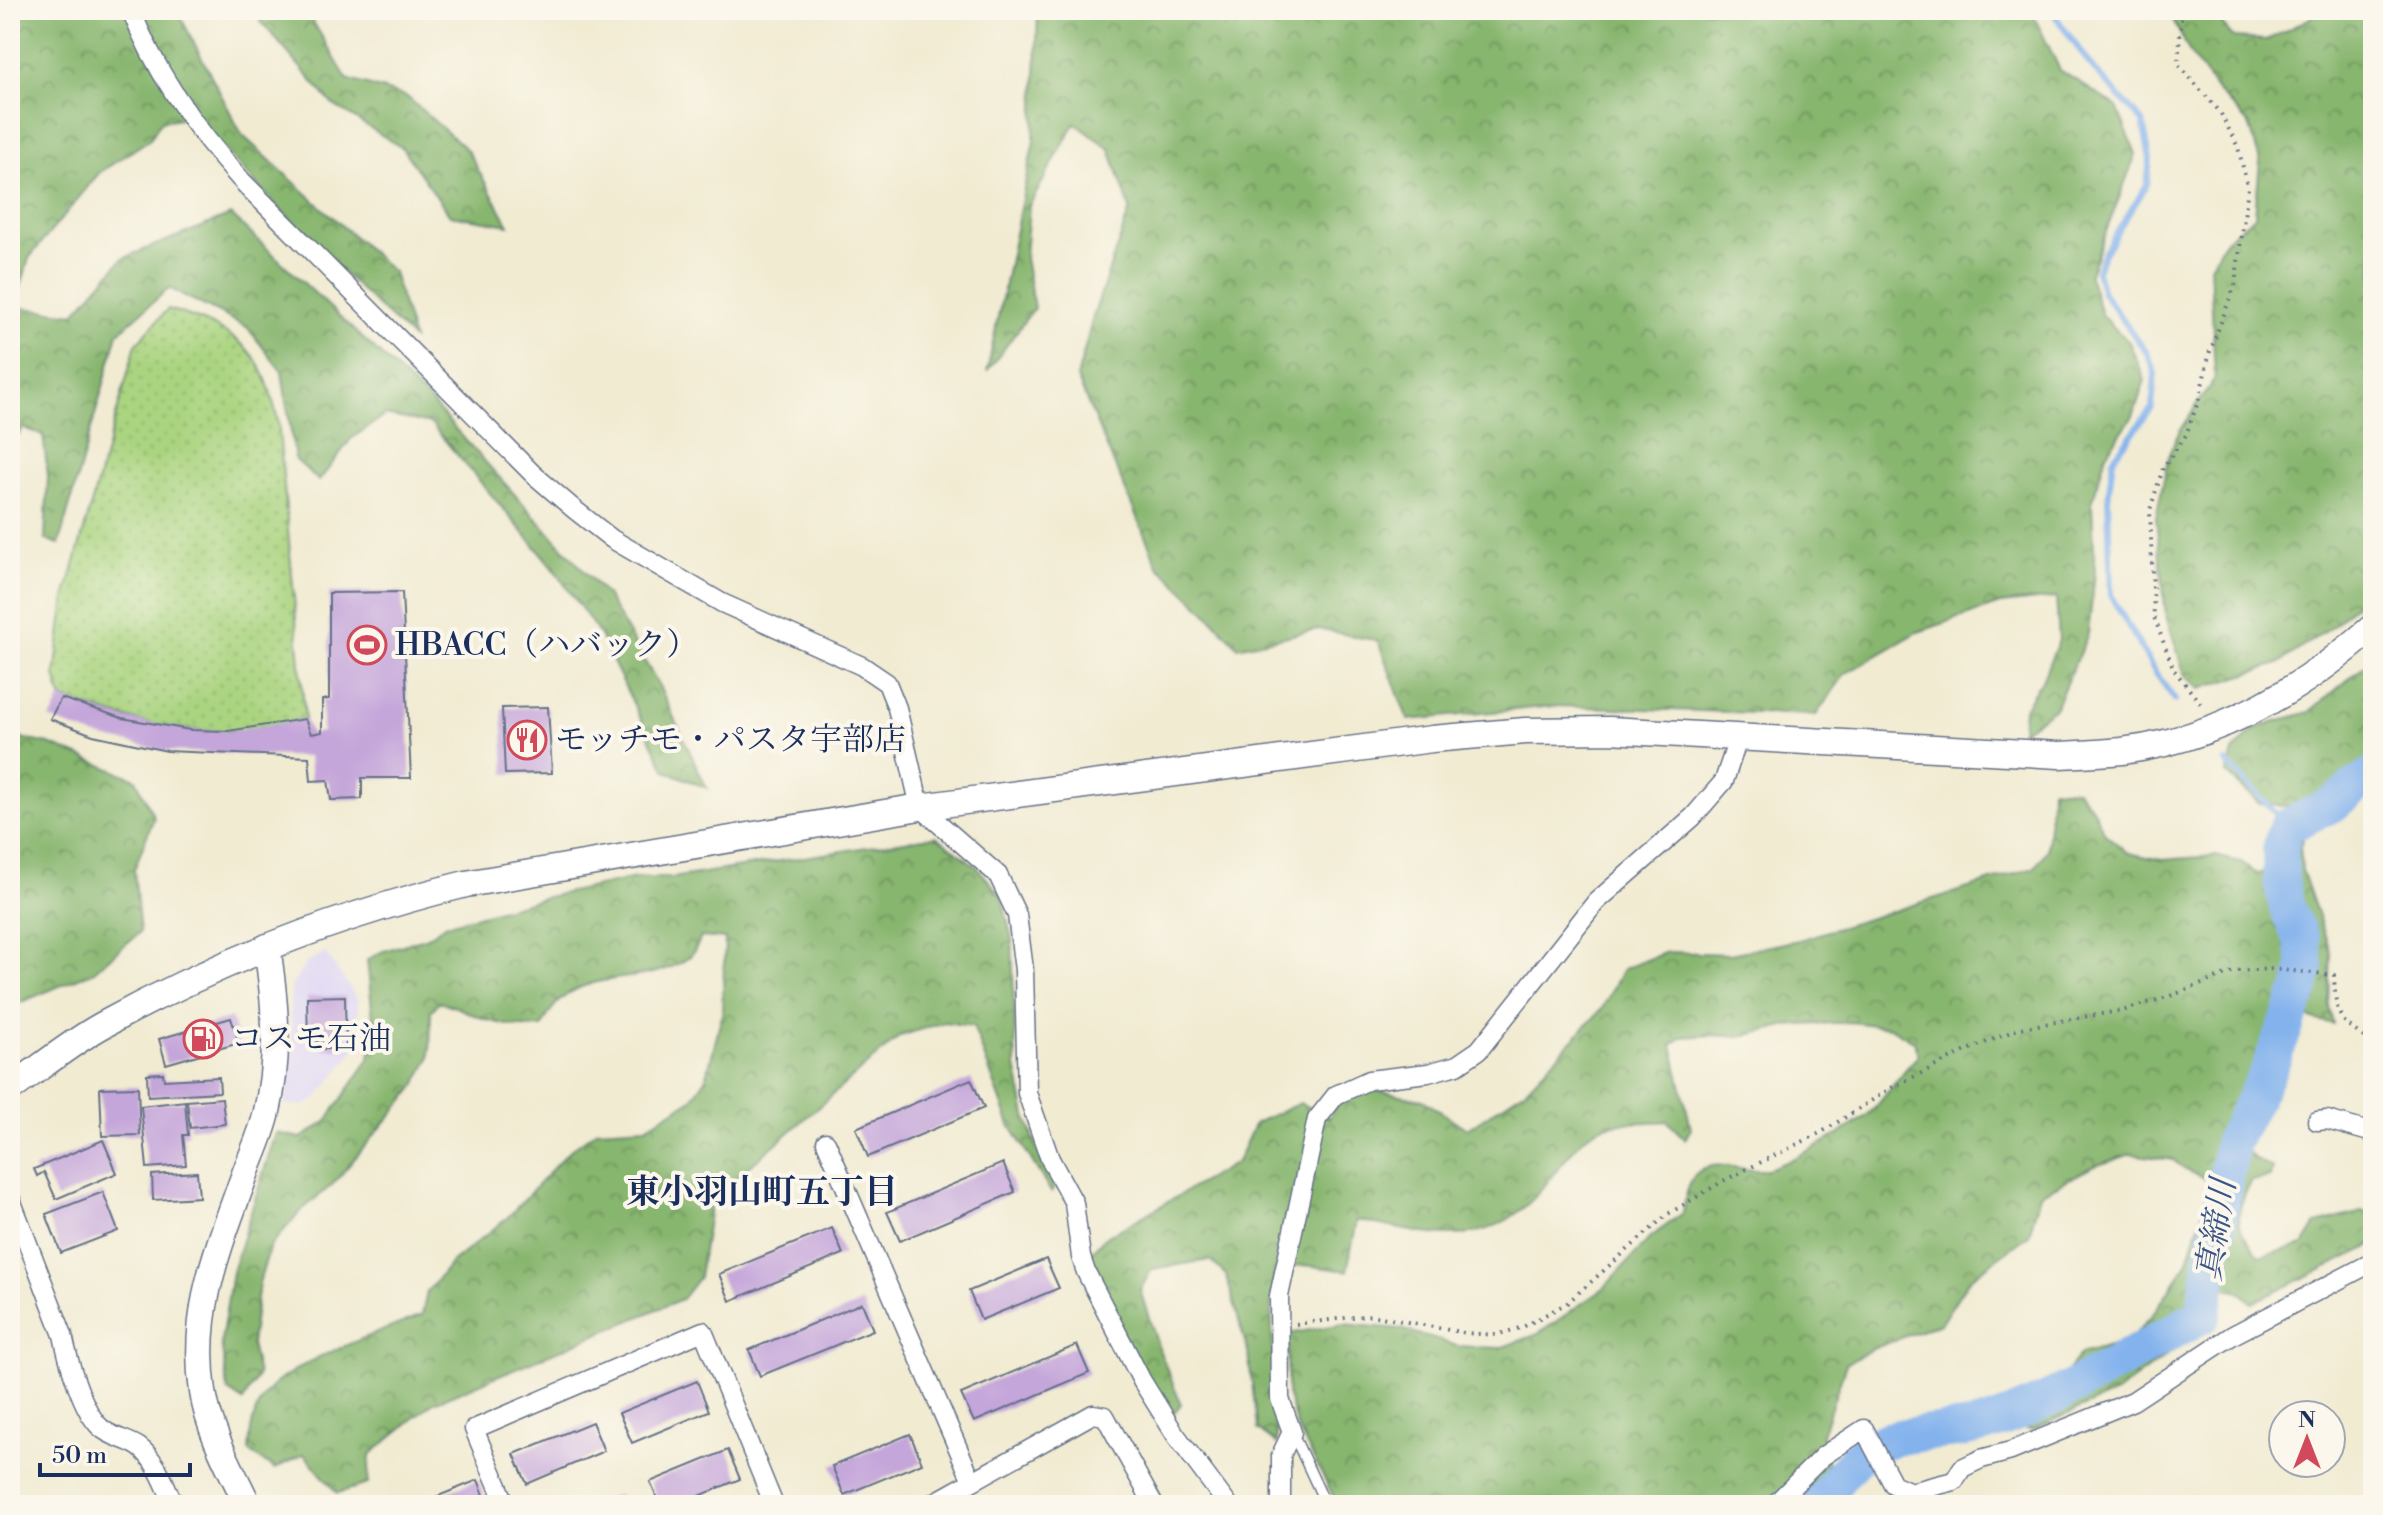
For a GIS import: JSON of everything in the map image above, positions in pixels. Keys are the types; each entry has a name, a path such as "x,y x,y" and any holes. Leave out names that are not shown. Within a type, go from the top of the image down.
{"street":[{"path":"131,10 177,100 203,137 242,181 533,474 612,539 656,566 722,603 862,666 887,683 897,708 920,807 998,875 1017,915 1024,970 1027,1093 1050,1159 1074,1203 1086,1272 1142,1381 1175,1434 1228,1505"},
{"path":"10,1089 98,1028 189,981 338,920 466,884 920,807 1463,736 1525,731 1609,730 2060,755 2124,751 2217,726 2257,710 2314,676 2373,627"},
{"path":"1281,1505 1281,1455 1292,1432 1280,1399 1279,1296 1317,1119 1336,1095 1369,1080 1428,1073 1457,1065 1479,1050 1596,902 1693,817 1724,781 1739,736"},
{"path":"248,1505 209,1416 200,1361 201,1321 206,1286 265,1119 275,1068 275,1004 267,947"},
{"path":"2317,1121 2327,1120 2373,1133"},
{"path":"826,1142 972,1481"},
{"path":"10,1197 91,1416 101,1429 140,1448 155,1465 174,1505"},
{"path":"1774,1505 1823,1456 1864,1429 1893,1484 1911,1492 1954,1481 1962,1468 1981,1459 2011,1451 2133,1401 2233,1335 2373,1262"},
{"path":"506,1505 474,1429 703,1331 774,1505"},
{"path":"930,1505 1093,1414 1105,1416 1154,1505"}],"lane":[{"path":"1292,1432 1326,1505"}],"path":[{"path":"2182,10 2178,64 2220,112 2238,147 2248,188 2235,285 2210,351 2199,399 2186,435 2163,468 2150,510 2154,617 2174,670 2217,726"},
{"path":"1278,1327 1356,1315 1371,1315 1465,1333 1496,1335 1523,1327 1567,1303 1668,1214 1725,1180 1822,1132 1917,1075 2020,1028 2125,1010 2236,971 2272,969 2334,975 2335,1002 2341,1021 2373,1044"}],"shaded area":[{"path":"325,952 358,1000 357,1047 317,1098 306,1105 285,1104 290,1080 292,985 306,963"}],"green space":[{"path":"10,10 177,10 242,135 393,272 413,339 301,230 195,116 161,121 150,139 99,173 29,258 15,307 74,314 123,258 231,215 430,401 606,595 658,684 707,788 666,771 600,635 551,565 431,424 385,415 351,439 319,481 295,459 282,372 247,327 169,288 118,333 59,544 45,539 48,476 43,435 23,428 10,447"},
{"path":"251,10 306,10 347,79 407,97 467,150 509,225 450,215 402,148 332,104"},
{"path":"1038,10 2031,10 2060,70 2117,107 2136,154 2089,276 2102,316 2129,342 2145,380 2133,416 2106,454 2092,503 2095,572 2088,634 2055,708 2022,731 2024,708 2042,680 2059,640 2056,598 2000,604 1918,632 1845,674 1816,715 1555,706 1408,720 1378,641 1319,629 1238,647 1158,566 1077,378 1093,317 1130,209 1110,149 1075,123 1029,206 1025,258 1034,308 987,372 1034,140"},
{"path":"2171,10 2210,10 2234,38 2267,40 2311,18 2318,10 2373,10 2373,587 2334,625 2278,664 2200,689 2185,676 2166,616 2156,518 2169,454 2181,428 2215,378 2210,266 2226,239 2255,216 2260,161 2249,124 2219,93 2191,55 2171,16"},
{"path":"168,309 206,322 242,344 252,354 268,385 278,420 305,719 245,730 204,731 142,722 61,698 55,675 65,598 136,344"},
{"path":"2373,659 2373,803 2352,779 2306,808 2260,804 2227,774 2233,752 2256,728 2309,712"},
{"path":"10,736 49,744 136,779 154,817 134,870 140,932 93,972 10,1007"},
{"path":"2052,788 2077,790 2092,808 2105,834 2128,853 2162,860 2215,856 2241,862 2257,874 2280,868 2292,837 2308,825 2300,846 2302,870 2331,953 2329,1007 2333,1024 2301,1016 2263,1065 2238,1143 2255,1159 2273,1169 2270,1177 2252,1181 2241,1202 2239,1221 2246,1239 2261,1256 2303,1245 2316,1224 2373,1212 2373,1245 2252,1303 2241,1292 2225,1289 2209,1316 2170,1353 2116,1393 2032,1430 2014,1428 2011,1407 2064,1375 2081,1354 2128,1341 2151,1317 2187,1263 2210,1190 2218,1182 2189,1172 2173,1160 2131,1154 2092,1167 2040,1194 2029,1235 1970,1278 1941,1323 1872,1349 1846,1364 1822,1434 1828,1467 1850,1476 1836,1505 1338,1505 1297,1427 1287,1393 1288,1334 1343,1324 1401,1329 1457,1346 1500,1348 1538,1334 1604,1288 1651,1237 1683,1213 1690,1183 1701,1170 1723,1166 1762,1170 1803,1153 1867,1115 1918,1056 1915,1042 1890,1027 1851,1022 1784,1026 1740,1037 1682,1037 1672,1045 1691,1128 1685,1139 1667,1121 1603,1127 1582,1141 1521,1210 1500,1224 1479,1232 1457,1235 1409,1231 1357,1220 1347,1271 1304,1265 1275,1269 1271,1305 1277,1444 1258,1430 1248,1352 1226,1275 1210,1260 1152,1269 1140,1290 1181,1404 1171,1416 1118,1333 1087,1257 1103,1239 1237,1162 1255,1123 1300,1103 1329,1118 1340,1097 1373,1089 1423,1100 1467,1129 1525,1090 1602,1009 1623,969 1667,952 1730,954 1799,940 2034,868 2047,850"},
{"path":"936,836 976,866 1001,895 1012,939 1016,1066 1026,1116 1055,1188 1051,1192 1010,1125 973,1026 944,1022 900,1036 711,1200 699,1277 682,1299 432,1403 370,1455 368,1484 337,1493 304,1454 274,1469 249,1451 251,1428 258,1406 278,1381 316,1359 422,1315 427,1292 450,1264 507,1218 569,1151 597,1130 646,1127 692,1099 706,1079 722,1015 725,939 701,937 690,956 669,968 588,985 570,993 554,1006 542,1027 499,1023 439,1002 431,1011 430,1058 414,1088 333,1184 302,1210 270,1246 259,1283 251,1344 258,1375 243,1401 228,1391 221,1342 232,1272 276,1133 301,1138 326,1122 369,1059 374,1028 367,960 381,952 425,938 445,925 547,897 636,878 672,878"}],"building":[{"name":"HBACC（ハバック）","path":"402,592 411,778 362,778 362,799 331,800 328,780 311,781 309,757 167,751 93,735 50,719 61,698 122,718 190,730 228,731 305,719 311,734 322,732 322,700 329,699 329,593"},
{"name":"モッチモ・パスタ宇部店","path":"548,707 552,773 505,774 502,708"},
{"path":"345,996 346,1049 323,1049 323,1042 308,1042 307,997"},
{"path":"231,1018 239,1043 166,1064 159,1039"},
{"path":"163,1073 164,1080 219,1077 220,1092 148,1096 147,1074"},
{"path":"971,1079 984,1108 868,1157 856,1128"},
{"path":"138,1087 140,1135 102,1136 100,1088"},
{"path":"222,1098 225,1124 190,1128 187,1101"},
{"path":"185,1101 188,1135 183,1135 186,1165 147,1168 141,1106"},
{"path":"103,1140 117,1173 56,1199 44,1172 37,1176 34,1169"},
{"path":"1003,1163 1015,1192 900,1241 887,1212"},
{"path":"197,1172 199,1197 153,1200 152,1175"},
{"path":"103,1192 118,1231 61,1253 46,1214"},
{"path":"832,1228 843,1254 730,1301 719,1274"},
{"path":"1046,1259 1059,1288 981,1320 969,1291"},
{"path":"862,1303 873,1330 760,1376 749,1350"},
{"path":"1077,1345 1089,1373 974,1422 961,1394"},
{"path":"697,1381 709,1411 632,1443 619,1413"},
{"path":"592,1422 604,1451 527,1484 514,1454"},
{"path":"910,1434 922,1463 844,1495 832,1466"},
{"path":"728,1450 740,1479 678,1505 660,1505 650,1482"},
{"path":"478,1480 488,1505 416,1505"},
{"path":"619,1494 624,1505 593,1505"}],"waterway":[{"path":"2051,10 2091,66 2143,122 2150,159 2147,184 2103,255 2097,271 2103,293 2147,353 2155,373 2152,408 2113,459 2108,499 2111,596 2175,700"},
{"path":"2226,762 2288,826"},
{"name":"真締川","path":"1820,1505 1836,1481 1872,1446 1887,1440 1966,1429 1997,1421 2076,1386 2203,1315 2232,1142 2268,1071 2300,991 2306,965 2302,940 2287,909 2281,881 2280,851 2284,833 2288,826 2331,805 2373,774"}],"place":[{"name":"HBACC（ハバック）","path":"367,645"},
{"name":"モッチモ・パスタ宇部店","path":"527,740"},
{"name":"コスモ石油","path":"203,1039"}],"district":[{"name":"東小羽山町五丁目","path":"762,1193"}]}
